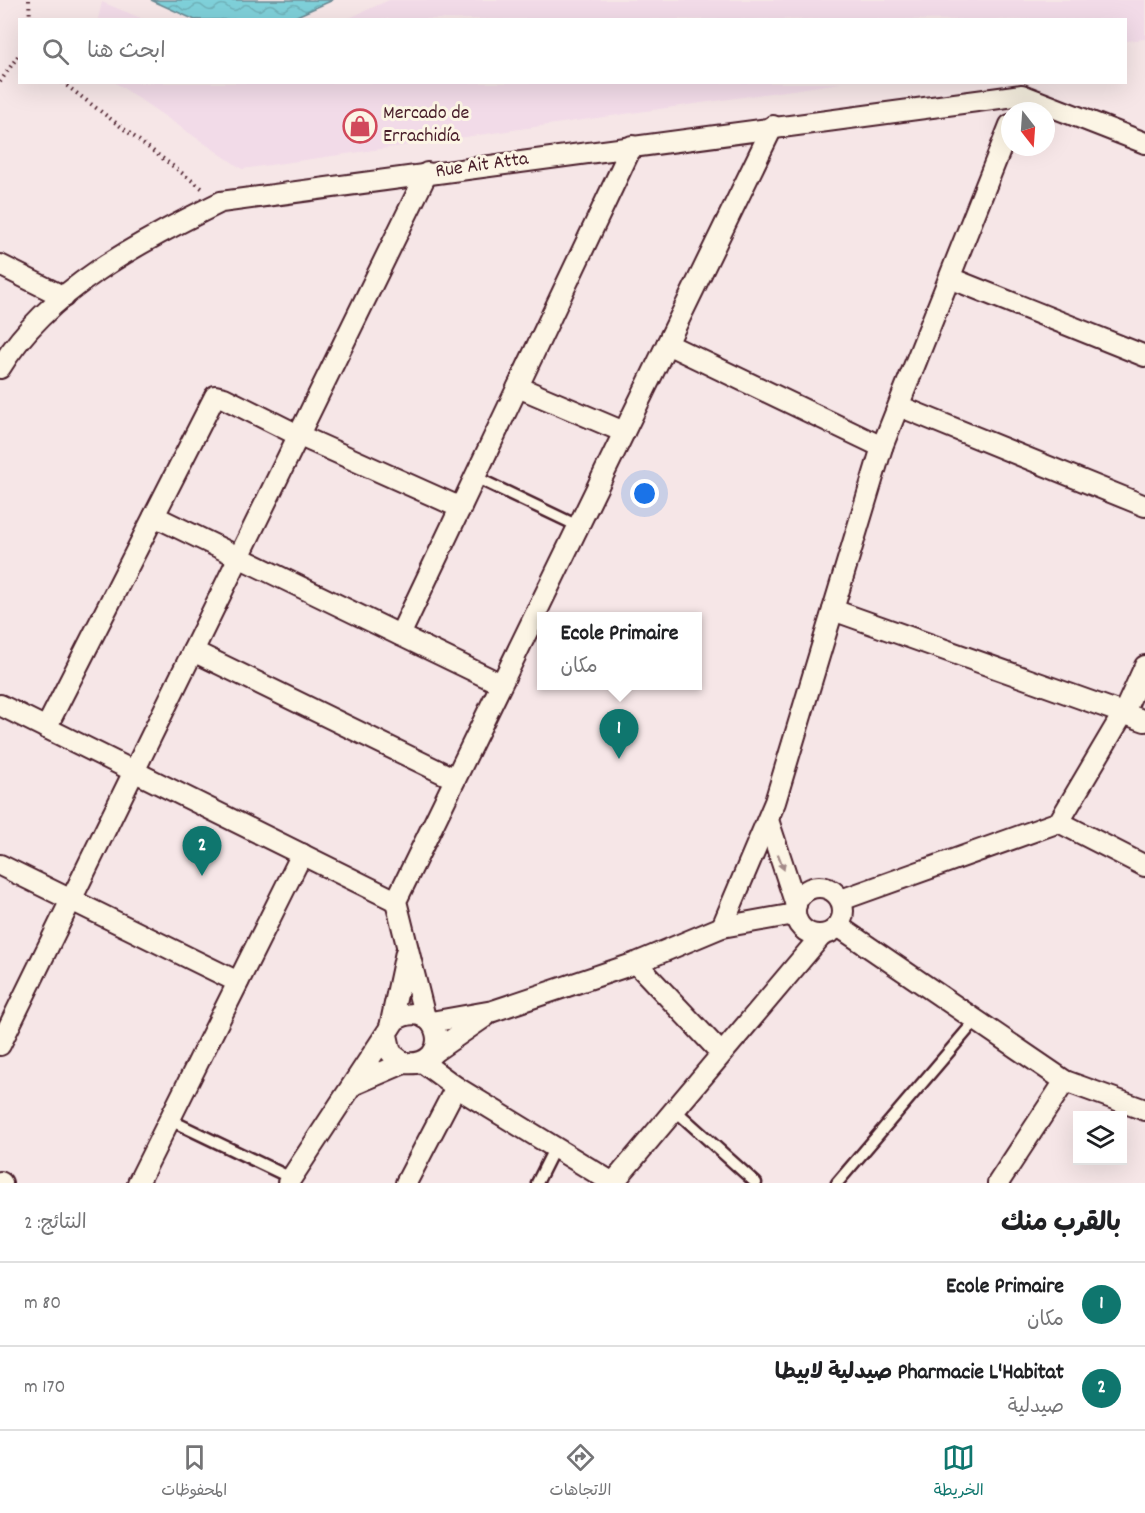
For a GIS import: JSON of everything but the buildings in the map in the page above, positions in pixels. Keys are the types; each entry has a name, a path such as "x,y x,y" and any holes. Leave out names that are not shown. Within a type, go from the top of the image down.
{"street":[{"name":"Rue Ait Atta","path":"0,368 12,348 64,297 141,242 221,202 773,126 1001,105"},
{"path":"1055,114 1145,143"},
{"path":"420,1059 437,1036 428,1020 407,949 396,900 773,126"},
{"path":"400,635 632,146"},
{"path":"723,927 768,820 882,447 1001,148"},
{"path":"2,1036 71,900 427,173"},
{"path":"0,265 64,297"},
{"path":"950,278 1145,356"},
{"path":"667,344 882,447"},
{"path":"518,387 624,432"},
{"path":"46,728 214,396 224,398 298,435 461,508"},
{"path":"899,406 1145,506"},
{"path":"154,516 501,684"},
{"path":"833,609 1145,721"},
{"path":"193,651 455,779"},
{"path":"841,900 1059,822 1124,712 1145,666"},
{"path":"0,705 396,900"},
{"path":"768,820 795,909 804,930 830,931 976,1020 1065,1081 1145,1110"},
{"path":"1059,822 1145,866"},
{"path":"138,1183 302,855"},
{"path":"0,865 238,982"},
{"path":"290,1181 388,1031 402,1016 418,1014 428,1020 494,1011 636,963 723,927 795,909 804,892 819,887 835,893 841,900 843,909 830,931 722,1053 613,1183 456,1087 420,1059 391,1053 388,1031 407,949"},
{"path":"636,963 722,1053"},
{"path":"355,1084 420,1059 494,1011"},
{"path":"998,1183 1065,1081"},
{"path":"406,1183 456,1087"}],"lane":[{"path":"475,477 578,526"},
{"path":"837,1183 976,1020"},
{"path":"675,1110 756,1183"},
{"path":"170,1120 290,1181"},
{"path":"537,1183 555,1147"}],"path":[{"path":"29,0 30,18"},
{"path":"0,82 18,55"},
{"path":"65,84 221,202"}],"shaded area":[{"path":"389,0 1145,0 1145,39 1127,41 1127,18 349,18"},
{"path":"102,2 141,18 98,18"},
{"name":"Mercado de Errachidía","path":"117,84 834,84 242,169"}],"water":[{"path":"151,0 333,0 292,18 191,18"}],"place":[{"name":"Mercado de Errachidía","path":"360,126"},
{"name":"Ecole Primaire","path":"619,759"},
{"name":"Pharmacie L'Habitat صيدلية لابيطا","path":"202,876"}]}
